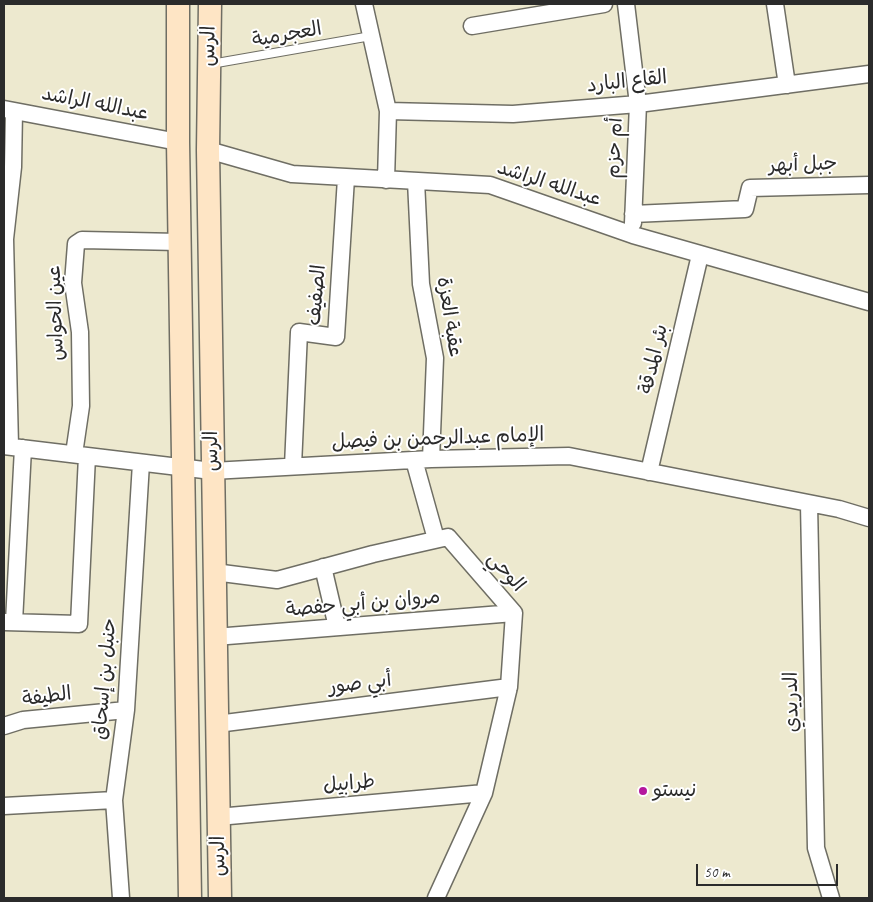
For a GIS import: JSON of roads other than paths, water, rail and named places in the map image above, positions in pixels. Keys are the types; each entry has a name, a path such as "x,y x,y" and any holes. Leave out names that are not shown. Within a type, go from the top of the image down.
{"street":[{"name":"الرس","path":"178,4 179,242 190,898"},
{"name":"الرس","path":"210,4 208,150 220,898"},
{"path":"364,4 388,111 386,180"},
{"path":"472,26 604,4"},
{"name":"أم حزم","path":"626,4 638,104 633,235"},
{"path":"775,4 788,85"},
{"name":"القاع البارد","path":"388,111 514,114 638,104 869,74"},
{"name":"عبدالله الراشد","path":"9,110 178,142"},
{"path":"9,110 13,167 6,240 12,447 9,622"},
{"name":"عبدالله الراشد","path":"208,150 292,174 490,185 633,235 869,302"},
{"name":"الصفيف","path":"293,466 299,332 336,337 346,178"},
{"name":"عقبة العزة","path":"416,181 421,284 436,358 431,459"},
{"name":"جبل أبهر","path":"633,214 745,209 750,188 869,185"},
{"name":"عين الحواس","path":"9,622 79,624 81,406 80,332 73,283 76,244 82,240 179,242"},
{"name":"بئر المدقة","path":"649,472 700,255"},
{"name":"الإمام عبدالرحمن بن فيصل","path":"12,447 212,471 431,459 569,456 809,504 869,518"},
{"path":"214,572 277,580 436,539 414,460"},
{"name":"حنبل بن إسحاق","path":"121,898 114,800 126,710 141,462"},
{"name":"الدريدي","path":"809,504 816,848 831,898"},
{"name":"الوحي","path":"436,539 448,537 514,613 509,687 484,793 437,898"},
{"path":"323,567 337,628"},
{"name":"مروان بن أبي حفصة","path":"215,638 514,613"},
{"name":"أبي صور","path":"217,724 509,687"},
{"name":"الطيفة","path":"4,726 22,720 126,710"},
{"name":"طرابيل","path":"218,817 484,793"},
{"path":"4,806 114,800"},
{"path":"431,898 437,898"}],"lane":[{"name":"العجرمية","path":"209,65 370,36"}],"place":[{"name":"نيستو","path":"643,791"}]}
